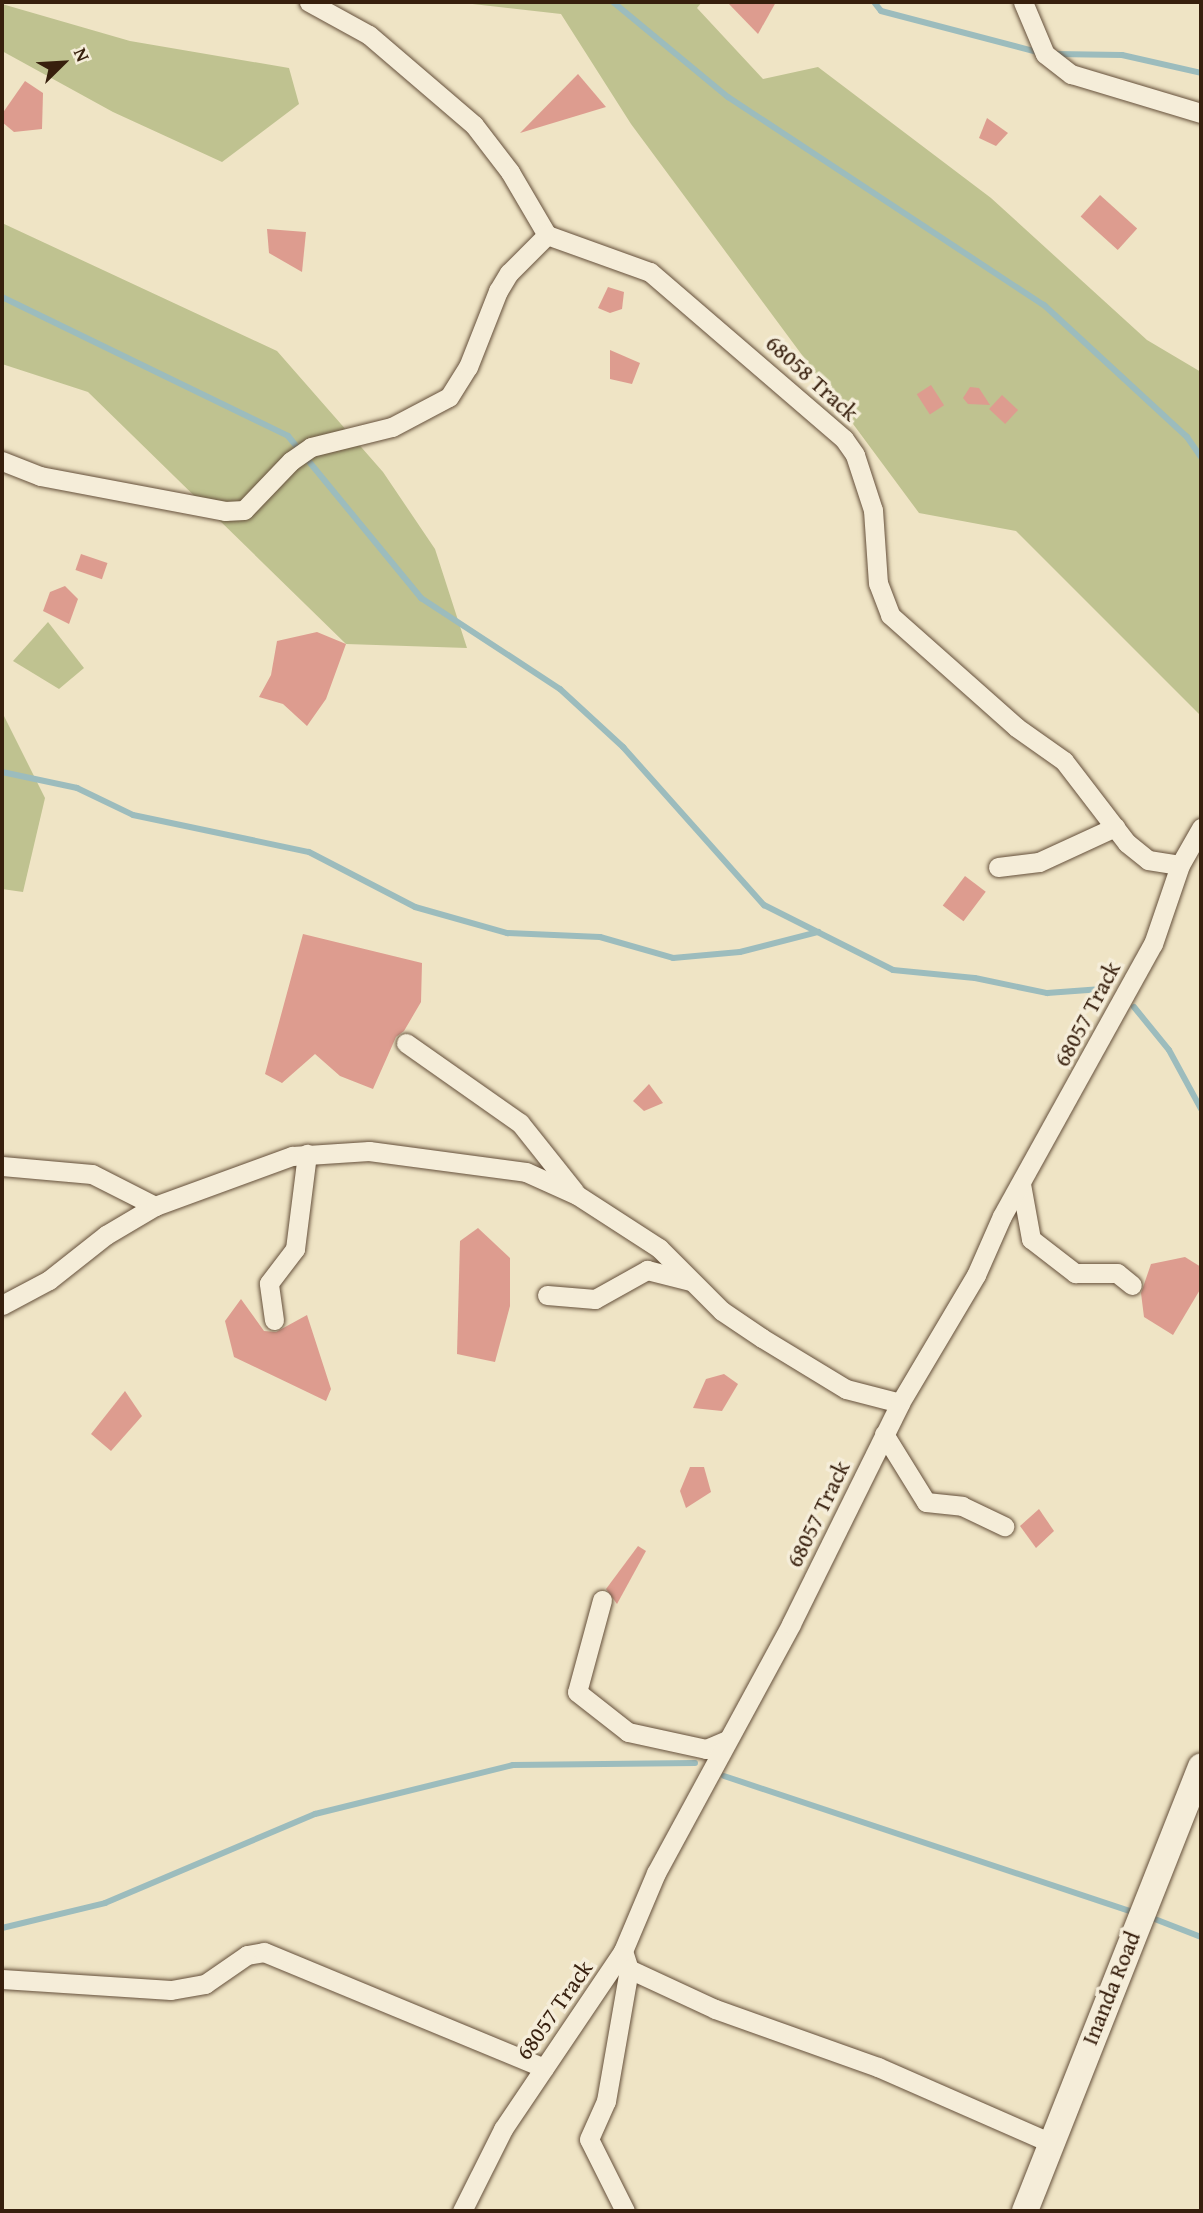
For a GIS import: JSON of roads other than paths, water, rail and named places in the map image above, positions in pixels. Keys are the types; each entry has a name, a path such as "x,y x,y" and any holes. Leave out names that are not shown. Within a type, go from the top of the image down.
{"street":[{"path":"2,461 40,476 225,511 244,510 291,461 311,447 392,427 449,397 468,367 498,291 509,273 547,235 510,172 474,125 369,35 309,2"},
{"path":"1023,2 1045,54 1071,74 1201,113"},
{"name":"68058 Track","path":"547,235 650,272 844,439 855,455 873,510 878,583 890,615 1016,727 1064,761 1115,827 1148,860 1181,865"},
{"path":"998,867 1039,862 1115,827"},
{"name":"68057 Track","path":"462,2211 496,2140 544,2068 626,1960 656,1873 791,1624 900,1403 976,1275 1021,1184 1153,944 1181,865 1198,842"},
{"path":"406,1044 520,1123 577,1195"},
{"path":"2,1305 49,1280 106,1235 155,1206 262,1164 307,1154 369,1151 526,1172 577,1195 659,1248 722,1311 821,1376 846,1389 900,1403"},
{"path":"274,1320 269,1283 295,1249 307,1154"},
{"path":"2,1166 92,1174 155,1206"},
{"path":"1021,1184 1031,1239 1075,1273 1117,1273 1132,1284"},
{"path":"547,1295 595,1299 647,1270 691,1281"},
{"path":"884,1434 926,1502 962,1506 1004,1526"},
{"path":"601,1600 577,1692 628,1732 706,1749 727,1741"},
{"name":"Inanda Road","path":"1025,2211 1201,1767"},
{"path":"2,1979 171,1990 205,1984 247,1955 264,1952 544,2068"},
{"path":"625,2211 589,2139 606,2101 626,1960 715,2009 932,2089 1051,2143"}],"waterway":[{"path":"613,2 728,97 1044,305 1187,437 1201,457"},
{"path":"874,2 881,11 1041,53"},
{"path":"1055,54 1122,55 1201,73"},
{"path":"2,297 288,436 421,598 560,689 623,747 764,905 893,970 975,978 1047,993 1102,989"},
{"path":"2,772 77,788 133,815 309,852 415,907 507,933 600,937 673,958 740,952 818,932"},
{"path":"1134,1007 1169,1050 1201,1109"},
{"path":"2,1928 105,1903 315,1814 513,1765 695,1763"},
{"path":"724,1776 1137,1913"},
{"path":"1147,1916 1201,1937"}]}
